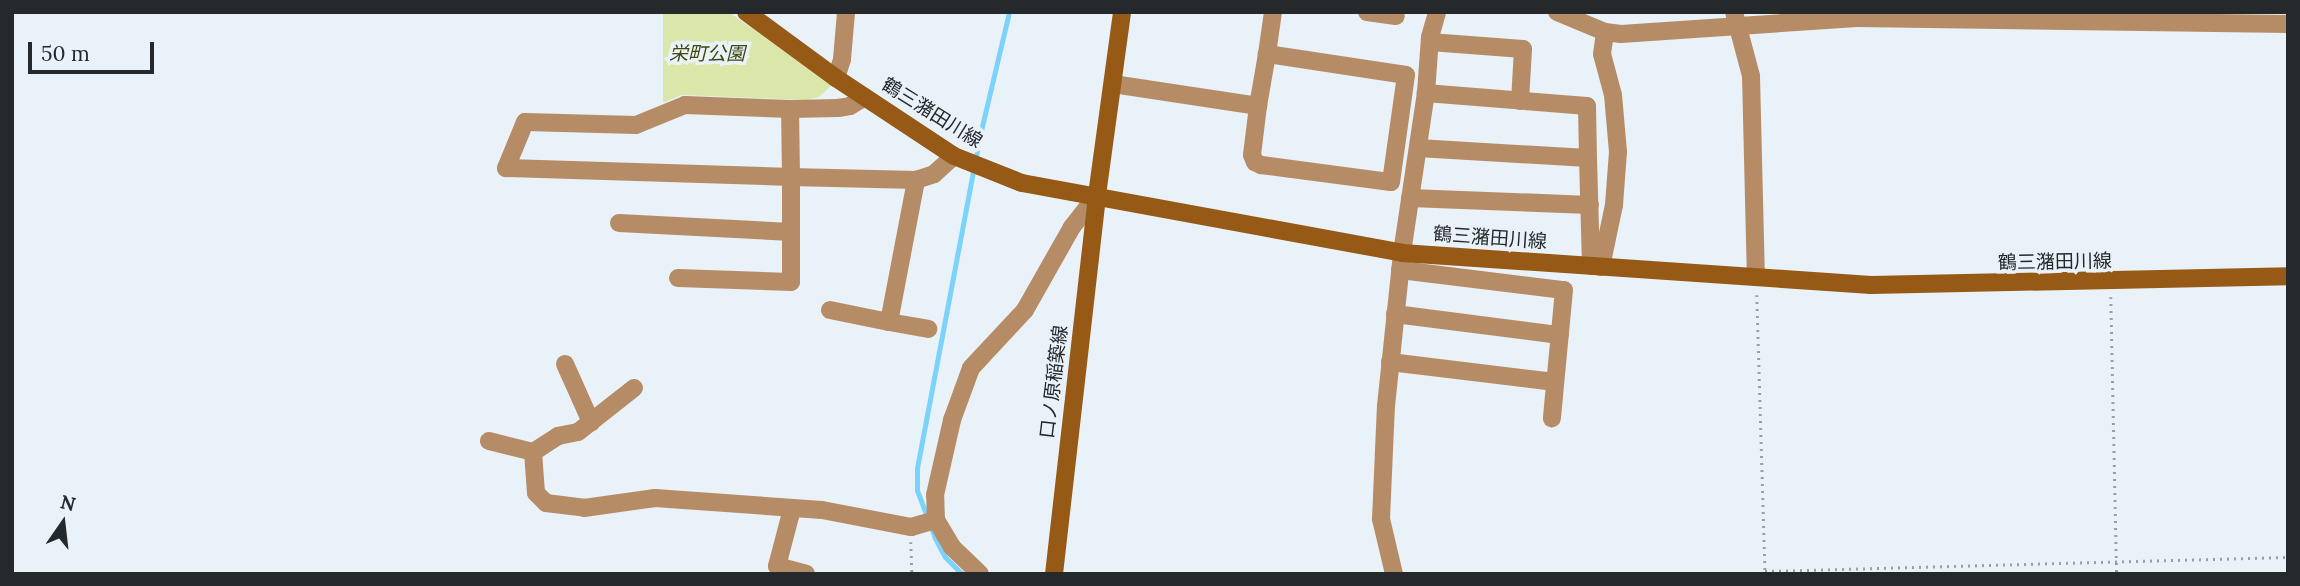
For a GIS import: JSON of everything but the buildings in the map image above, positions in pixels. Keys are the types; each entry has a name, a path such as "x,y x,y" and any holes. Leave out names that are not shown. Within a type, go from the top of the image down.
{"main road":[{"name":"鶴三潴田川線","path":"746,12 836,78 954,156 1022,183 1097,195 1401,261 1596,266 1871,285 2111,282 2288,276"},
{"name":"口ノ原稲築線","path":"1054,574 1097,195 1122,12"}],"street":[{"path":"836,78 842,59 846,12"},
{"path":"1267,54 1406,75 1391,182 1255,162 1252,155 1273,12"},
{"path":"1367,12 1396,16"},
{"path":"1394,574 1381,519 1390,362 1401,261 1426,93 1430,42 1437,12"},
{"path":"1557,12 1605,32 1735,18 1819,16 2288,24"},
{"path":"1735,18 1751,76 1756,278"},
{"path":"1596,266 1614,205 1618,152 1613,95 1602,54 1605,32"},
{"path":"1430,42 1523,49 1520,101"},
{"path":"1113,84 1258,106"},
{"path":"1426,93 1587,106 1590,205 1596,266"},
{"path":"865,97 850,106 838,108 685,105 636,125 525,122 506,168 916,180 934,174 954,156"},
{"path":"678,278 791,282 790,109"},
{"path":"1418,148 1588,158"},
{"path":"889,322 916,180"},
{"path":"979,574 952,547 936,520 935,495 952,420 971,368 1025,310 1066,237 1097,195"},
{"path":"1410,198 1590,205"},
{"path":"619,223 791,232"},
{"path":"1401,261 1564,290 1552,418"},
{"path":"830,310 928,329"},
{"path":"1395,314 1560,335"},
{"path":"1390,362 1555,382"},
{"path":"565,364 590,422"},
{"path":"489,441 533,452 558,436 578,432 634,388"},
{"path":"533,452 536,493 546,503 561,507 584,508 655,498 822,510 911,527 936,520"},
{"path":"792,509 777,566 806,574"}],"path":[{"path":"1756,278 1765,572 2288,556"},
{"path":"2111,282 2117,574"},
{"path":"911,527 912,574"}],"green space":[{"name":"栄町公園","path":"663,12 729,12 832,85 819,97 806,100 681,95 663,103"}],"waterway":[{"path":"962,574 945,557 935,538 917,490 917,468 979,139 1009,12"}]}
